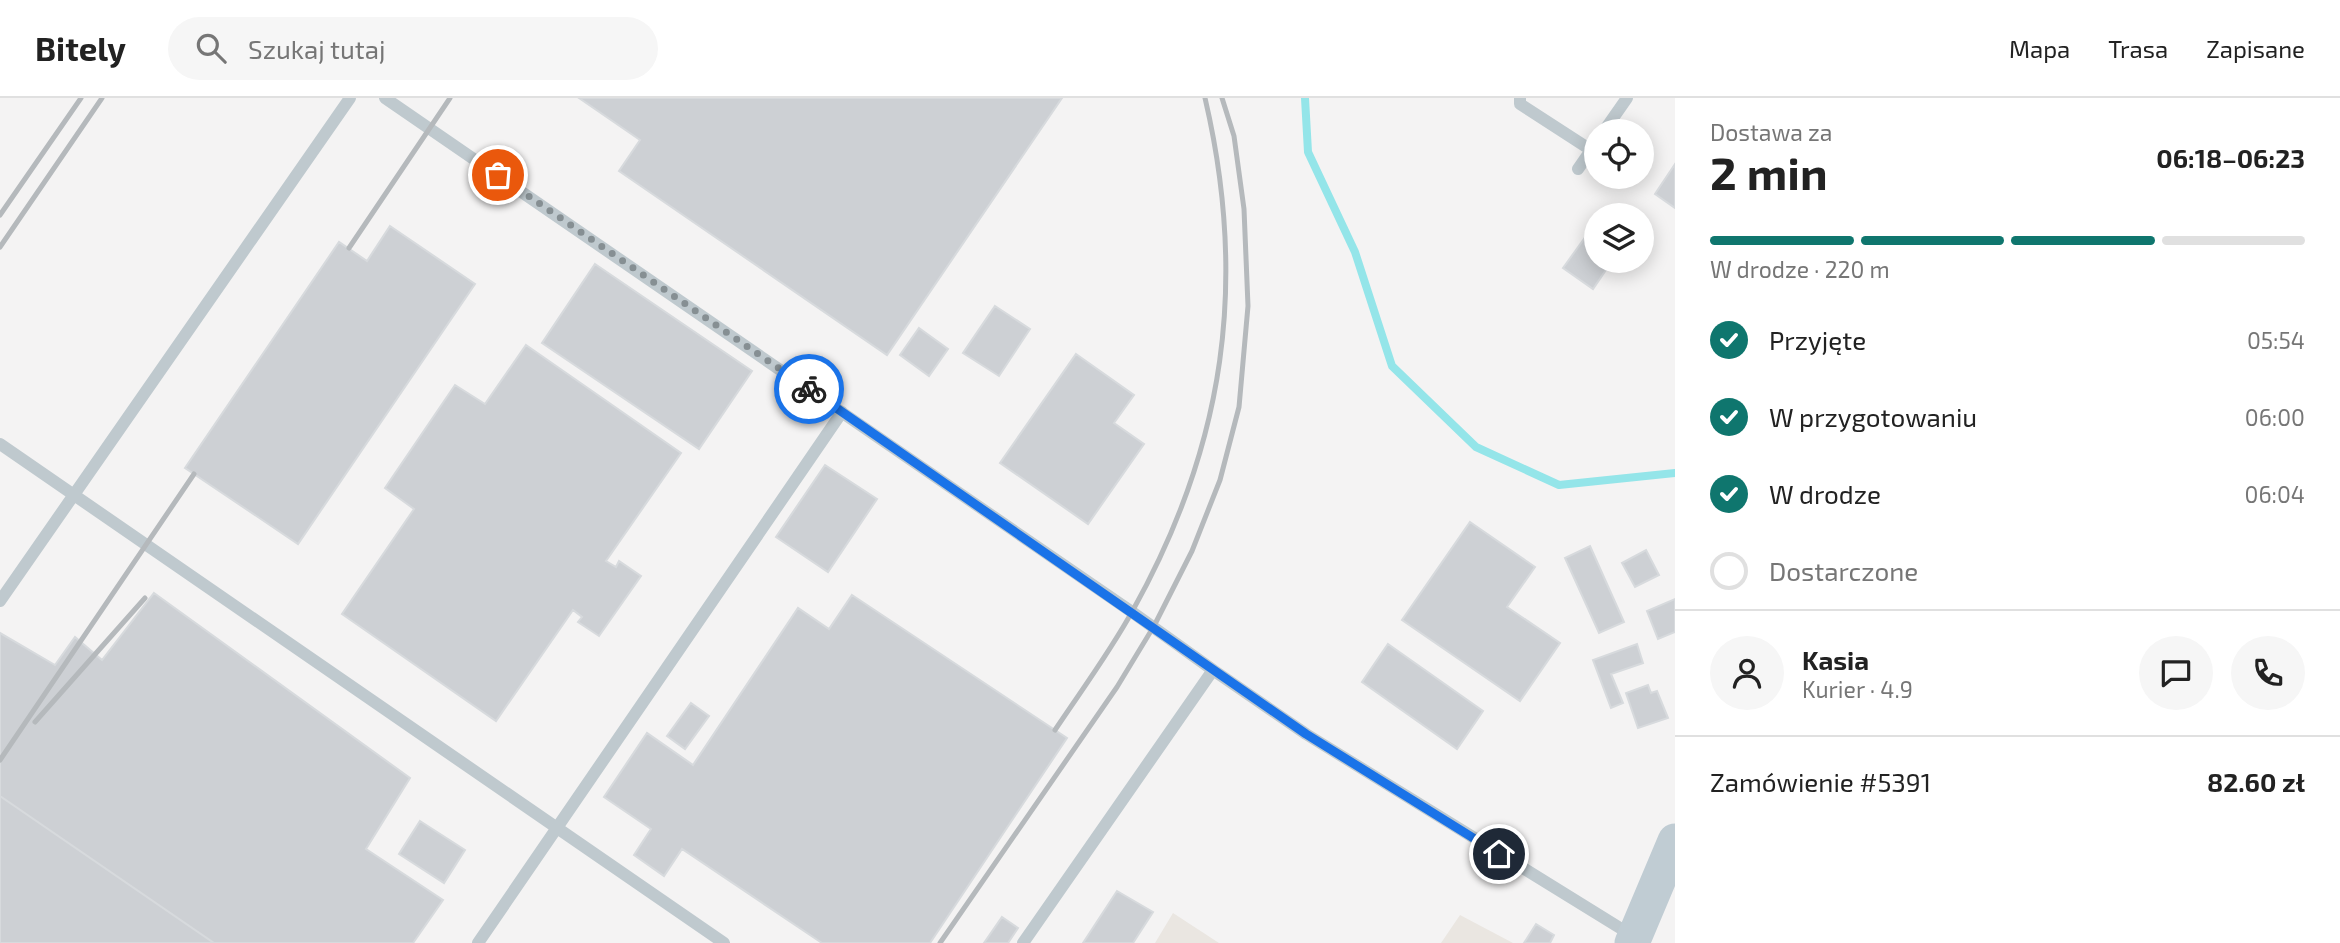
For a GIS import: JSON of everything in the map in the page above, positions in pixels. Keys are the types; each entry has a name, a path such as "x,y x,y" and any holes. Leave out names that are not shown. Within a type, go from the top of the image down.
{"main road":[{"path":"1630,941 1675,841"}],"lane":[{"path":"0,601 350,98"},
{"path":"385,98 1306,734 1630,941"},
{"path":"1520,98 1520,104 1584,141"},
{"path":"1612,119 1627,98"},
{"path":"1578,169 1584,161"},
{"path":"478,943 842,412"},
{"path":"0,444 723,943"},
{"path":"1023,943 1213,670"}],"shaded area":[{"path":"1173,913 1219,943 1155,943"},
{"path":"1460,915 1513,943 1441,943"}],"building":[{"path":"579,98 1062,98 887,355 619,171 640,140"},
{"path":"1675,164 1675,208 1655,194"},
{"path":"390,226 475,284 298,544 185,468 339,242 367,261"},
{"path":"1584,239 1584,273 1604,273 1593,289 1563,268"},
{"path":"595,264 752,371 699,449 542,343"},
{"path":"995,306 1030,329 999,376 963,353"},
{"path":"919,328 948,349 929,376 900,355"},
{"path":"526,345 681,453 606,561 616,567 619,561 641,576 599,636 578,622 582,617 573,610 496,721 342,614 414,509 385,488 455,385 485,404"},
{"path":"1076,354 1134,395 1114,423 1144,444 1088,524 1000,463"},
{"path":"825,465 877,499 828,572 776,537"},
{"path":"1470,522 1535,567 1507,607 1560,643 1520,701 1402,620"},
{"path":"1590,546 1624,622 1599,633 1565,558"},
{"path":"1646,550 1659,575 1635,587 1622,563"},
{"path":"154,593 410,778 366,849 443,900 413,943 214,943 0,796 0,633 55,665 75,637 102,660"},
{"path":"852,595 1067,738 930,943 822,943 682,849 664,876 634,855 651,829 604,797 647,733 693,765 798,608 829,629"},
{"path":"1675,599 1675,632 1658,639 1647,611"},
{"path":"1388,644 1483,711 1457,749 1362,682"},
{"path":"1637,644 1643,663 1611,674 1623,703 1611,708 1593,660"},
{"path":"1648,685 1651,693 1657,691 1668,718 1638,728 1626,693"},
{"path":"691,703 709,716 685,749 667,736"},
{"path":"0,796 214,943 0,943"},
{"path":"420,821 465,850 444,883 399,854"},
{"path":"1117,891 1153,912 1133,943 1083,943"},
{"path":"1002,917 1018,928 1008,943 984,943"},
{"path":"1536,924 1554,935 1550,943 1524,943"}],"waterway":[{"path":"1305,98 1308,152 1355,252 1392,366 1476,447 1559,485 1675,473"}],"railway":[{"path":"0,215 81,98"},
{"path":"0,247 102,98"},
{"path":"349,248 450,98"},
{"path":"1055,730 1133,610 1164,548 1189,486 1208,424 1220,361 1225,297 1225,232 1218,166 1205,98"},
{"path":"940,943 1117,687 1154,626 1192,551 1220,480 1239,407 1248,306 1244,209 1234,136 1222,98"},
{"path":"0,760 194,474"},
{"path":"35,722 145,598"}],"way so far":[{"path":"498,175 809,389"}],"route":[{"path":"809,389 1306,734 1499,854"}]}
